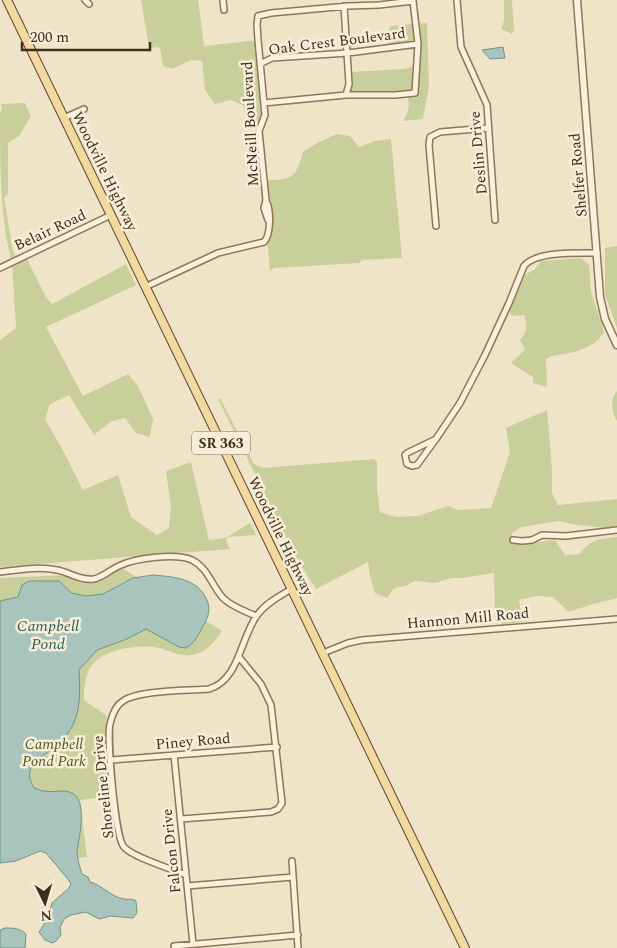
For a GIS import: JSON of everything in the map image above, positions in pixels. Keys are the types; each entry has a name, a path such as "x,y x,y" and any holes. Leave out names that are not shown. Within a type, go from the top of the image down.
{"main road":[{"name":"Woodville Highway","path":"7,0 465,948"}],"street":[{"path":"223,0 224,10"},
{"name":"Deslin Drive","path":"457,0 461,48 486,100 496,220"},
{"name":"Shelfer Road","path":"577,0 603,312 609,330 617,345"},
{"path":"264,103 346,95 381,96 415,94 418,44 413,1 379,5 344,6 349,84 346,95"},
{"name":"McNeill Boulevard","path":"145,287 218,253 264,242 269,234 268,220 270,209 266,200 259,132 265,115 257,24 258,16 344,6"},
{"name":"Oak Crest Boulevard","path":"260,64 272,58 348,53 418,44"},
{"path":"64,118 84,109"},
{"path":"436,226 429,145 430,137 440,132 488,128"},
{"name":"Belair Road","path":"0,268 111,215"},
{"path":"436,439 407,452 405,456 407,464 417,466 436,439 460,403 485,355 524,266 528,261 551,255 597,253"},
{"path":"513,540 532,540 542,535 566,536 617,530"},
{"path":"0,572 56,569 88,580 135,560 179,557 198,563 225,600 256,616"},
{"name":"Shoreline Drive","path":"186,875 130,852 120,842 111,760 110,722 113,713 120,704 136,695 216,687 225,679 239,656 256,616 266,606 291,589"},
{"name":"Hannon Mill Road","path":"322,653 348,642 362,640 617,619"},
{"path":"181,819 271,812 279,808 282,803 274,715 269,698 261,684 239,656"},
{"name":"Piney Road","path":"111,760 277,747"},
{"name":"Falcon Drive","path":"174,756 192,944"},
{"path":"292,861 298,948"},
{"path":"187,886 294,877"},
{"path":"174,946 298,935"}],"green space":[{"path":"141,0 198,0 204,46 259,40 263,121 258,131 249,126 243,105 230,100 215,104 205,90 202,61 191,60 172,69 163,66 160,49 158,47 149,48"},
{"path":"504,0 512,0 514,30 512,34 501,29 504,21"},
{"path":"427,23 429,86 423,119 403,121 409,107 406,93 350,96 350,72 404,69 415,66 415,50 391,48 387,40 388,32 391,26"},
{"path":"25,103 31,116 19,136 8,143 8,194 4,198 13,251 16,257 11,259 7,243 3,206 0,112 2,110 1,104"},
{"path":"337,134 350,136 359,147 375,141 391,139 402,258 362,260 360,263 275,268 270,271 262,181 290,177 297,169 303,152"},
{"path":"617,246 617,328 605,294 605,248"},
{"path":"26,257 46,297 52,304 126,264 136,285 46,327 83,396 128,374 138,386 153,419 150,437 136,433 125,418 110,422 94,435 69,395 50,404 45,419 83,490 118,475 131,517 157,535 169,528 171,508 166,471 191,462 209,540 225,538 250,523 256,535 228,537 226,540 230,549 0,567 0,340 16,328 12,265"},
{"path":"581,258 589,265 591,291 604,332 598,340 585,348 546,359 547,387 533,383 533,377 511,363 525,350 520,340 525,331 526,322 524,315 514,316 510,314 510,310 525,275 535,269 541,261"},
{"path":"617,391 617,421 613,414 612,406 613,398"},
{"path":"220,398 254,464 263,468 374,459 377,462 377,488 380,512 396,517 418,516 448,506 459,510 491,508 510,452 506,428 547,410 552,493 558,505 617,499 617,527 577,525 559,521 522,527 512,533 511,541 529,543 555,540 565,555 580,554 588,545 600,539 617,537 617,598 569,612 553,597 536,596 519,600 522,622 503,624 495,617 494,573 452,578 435,583 415,581 405,586 394,588 387,598 375,593 368,562 316,589 298,561 218,399"},
{"name":"Campbell Pond","path":"122,568 222,631 213,643 198,654 180,654 152,647 126,648 102,657 89,669 84,690 84,700 107,716 105,732 112,796 80,800 87,857 66,859 0,820 0,578 66,575 79,582 95,582"}],"water":[{"path":"503,47 505,58 490,59 482,50"},
{"name":"Campbell Pond","path":"153,575 184,580 197,587 203,593 209,610 198,635 186,648 179,647 146,629 127,639 97,650 79,670 79,705 72,727 59,744 36,761 30,773 30,780 34,788 69,792 77,797 81,811 81,829 77,854 82,874 88,877 90,882 119,898 136,901 137,913 133,918 110,916 99,919 86,912 71,915 64,919 60,927 61,935 52,943 45,940 39,932 47,920 52,903 71,884 46,853 40,851 16,861 0,863 0,601 18,597 22,585 29,581 59,581 72,593 86,596 103,594 133,578"},
{"path":"5,928 19,929 26,934 25,948 0,948 0,930"}],"park label":[{"name":"Campbell Pond Park","path":"54,752"}]}
